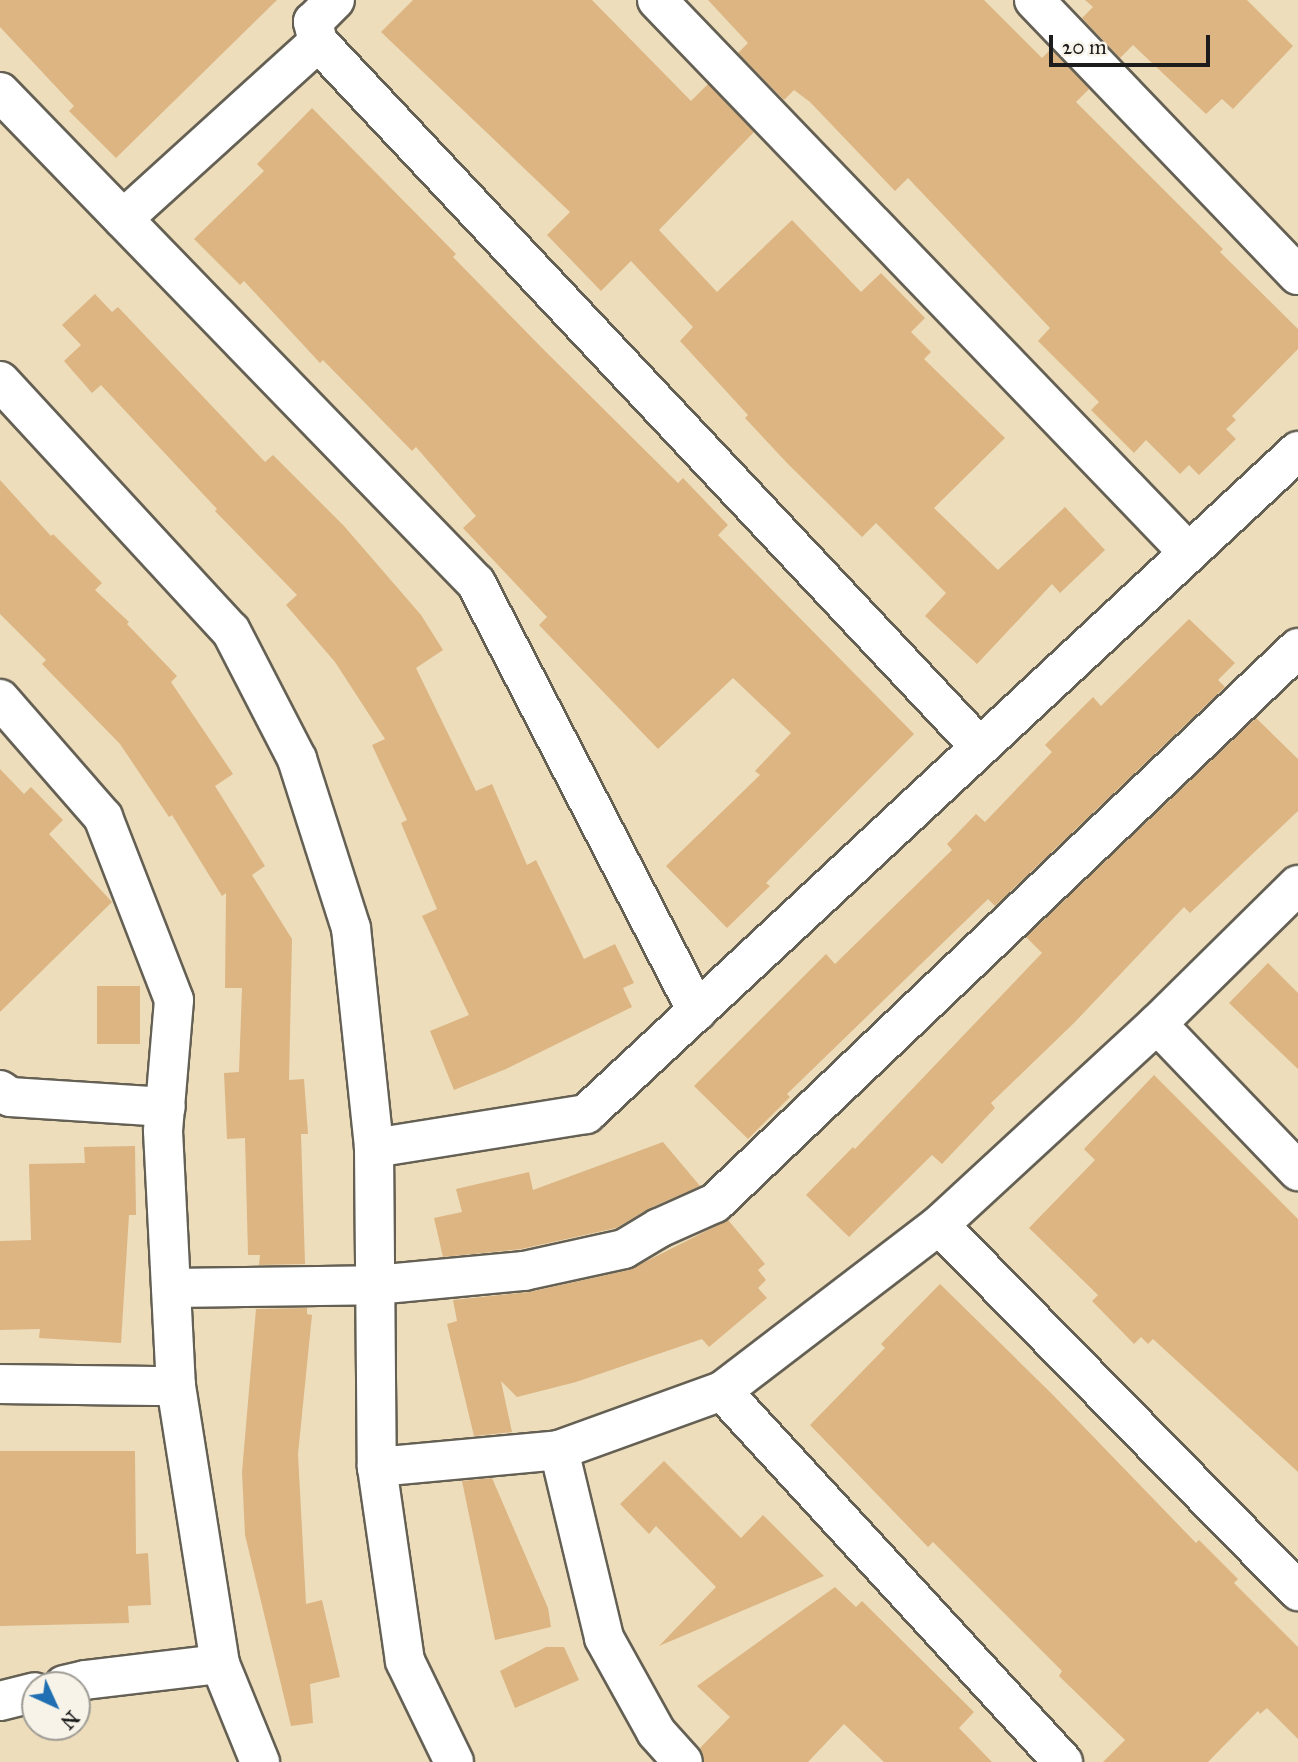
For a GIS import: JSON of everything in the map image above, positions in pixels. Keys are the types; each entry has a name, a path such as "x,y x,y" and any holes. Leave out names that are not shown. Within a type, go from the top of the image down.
{"street":[{"path":"335,0 313,22 318,42 980,747"},
{"path":"657,0 1189,553"},
{"path":"1034,0 1298,275"},
{"path":"123,219 318,42"},
{"path":"0,92 476,583 698,1011"},
{"path":"0,381 230,631 297,759 351,928 374,1148 377,1467 405,1661 454,1762"},
{"path":"374,1148 586,1114 1298,451"},
{"path":"171,1288 375,1285 524,1271 624,1249 659,1228 715,1203 1298,649"},
{"path":"0,699 103,817 174,1000 163,1131 176,1386 220,1664 260,1762"},
{"path":"377,1467 559,1450 722,1391 939,1226 1157,1024 1298,885"},
{"path":"1157,1024 1298,1171"},
{"path":"0,1090 10,1097 166,1107"},
{"path":"939,1226 1298,1591"},
{"path":"0,1384 176,1386"},
{"path":"722,1391 1063,1762"},
{"path":"559,1450 604,1638 656,1732 683,1762"},
{"path":"91,1679 220,1664"},
{"path":"0,1702 21,1696"}],"building":[{"path":"0,0 277,0 116,158 69,111 74,106 0,27"},
{"path":"413,0 592,0 691,101 708,84 754,132 659,230 717,292 792,220 861,292 881,273 925,318 911,332 931,352 924,359 1005,438 934,508 998,570 1065,507 1105,550 1060,593 1052,584 977,664 925,616 946,593 876,523 862,537 788,464 745,418 748,415 680,341 693,327 631,261 601,291 547,235 570,212 381,32"},
{"path":"708,0 984,0 1042,58 1051,49 1089,89 1076,102 1223,249 1220,252 1298,329 1298,349 1232,416 1236,420 1226,429 1236,439 1199,475 1189,465 1180,474 1146,440 1134,453 1091,410 1099,402 1038,341 1050,328 908,178 895,191 810,102 794,90 784,100 738,53 748,43"},
{"path":"1085,0 1247,0 1293,46 1233,109 1222,99 1206,114 1133,45 1120,58 1082,18 1093,7"},
{"path":"312,108 456,254 453,257 541,347 678,483 683,478 728,525 718,535 914,734 766,883 770,886 727,928 666,866 760,775 755,771 791,733 733,678 658,749 539,625 547,617 463,528 476,516 416,447 412,451 323,360 320,363 244,281 240,285 194,239 264,171 257,164"},
{"path":"95,294 112,312 118,307 265,462 273,455 344,526 421,615 443,650 416,668 476,791 492,784 527,865 536,860 584,959 615,944 634,983 623,988 632,1007 506,1069 454,1090 430,1031 469,1015 422,916 437,909 401,823 407,820 372,745 385,739 335,662 286,605 297,595 215,511 217,509 101,385 92,393 64,361 81,345 62,325"},
{"path":"0,480 51,536 53,534 102,583 95,590 129,622 127,624 177,676 171,682 233,774 215,786 265,866 252,875 292,939 289,1080 304,1079 308,1134 301,1134 305,1264 259,1265 260,1255 248,1255 245,1138 227,1139 224,1073 239,1072 242,988 225,988 226,893 222,896 172,815 169,817 120,744 42,664 46,660 0,614"},
{"path":"1189,619 1235,663 1218,680 1225,687 995,906 988,899 787,1094 790,1097 748,1139 694,1086 826,954 835,964 952,850 947,844 976,814 985,822 1052,752 1045,745 1093,697 1101,706"},
{"path":"1256,718 1298,759 1298,811 1190,913 1184,907 1075,1022 991,1103 995,1108 942,1164 932,1155 849,1237 806,1195 853,1147 855,1149 1042,953 1026,937"},
{"path":"0,769 24,794 31,787 63,820 49,834 112,902 0,1012"},
{"path":"1268,963 1298,993 1298,1069 1229,1003"},
{"path":"97,986 140,986 140,1044 97,1044"},
{"path":"1154,1075 1298,1219 1298,1472 1153,1339 1148,1344 1141,1337 1134,1344 1092,1301 1098,1295 1029,1228 1095,1160 1084,1149"},
{"path":"663,1142 700,1186 650,1208 616,1228 521,1249 443,1257 434,1218 462,1212 456,1189 529,1172 533,1190"},
{"path":"135,1146 136,1215 129,1215 121,1343 39,1338 40,1329 0,1330 0,1241 31,1240 29,1164 85,1163 84,1147"},
{"path":"728,1220 765,1264 758,1270 766,1280 758,1288 767,1298 709,1347 702,1339 576,1382 517,1397 501,1381 512,1432 474,1436 447,1324 457,1321 453,1300 529,1292 629,1270"},
{"path":"940,1284 1052,1394 1196,1543 1199,1540 1238,1579 1234,1583 1298,1647 1298,1739 1267,1708 1260,1714 1258,1711 1208,1762 1103,1762 1125,1740 1059,1676 1062,1671 933,1542 928,1547 810,1425 885,1348 881,1344"},
{"path":"307,1308 307,1314 312,1315 298,1454 306,1604 322,1600 340,1677 310,1684 313,1723 291,1726 245,1535 242,1472 256,1309"},
{"path":"0,1451 135,1451 136,1554 148,1553 151,1605 128,1606 129,1623 0,1626"},
{"path":"664,1461 741,1538 763,1515 824,1576 659,1646 716,1587 656,1526 649,1534 620,1504"},
{"path":"492,1478 548,1608 551,1627 495,1640 462,1481"},
{"path":"835,1587 856,1607 862,1601 974,1712 959,1728 992,1762 884,1762 844,1724 808,1762 704,1762 700,1748 730,1717 697,1686"},
{"path":"546,1647 564,1647 579,1680 515,1708 500,1671"}]}
